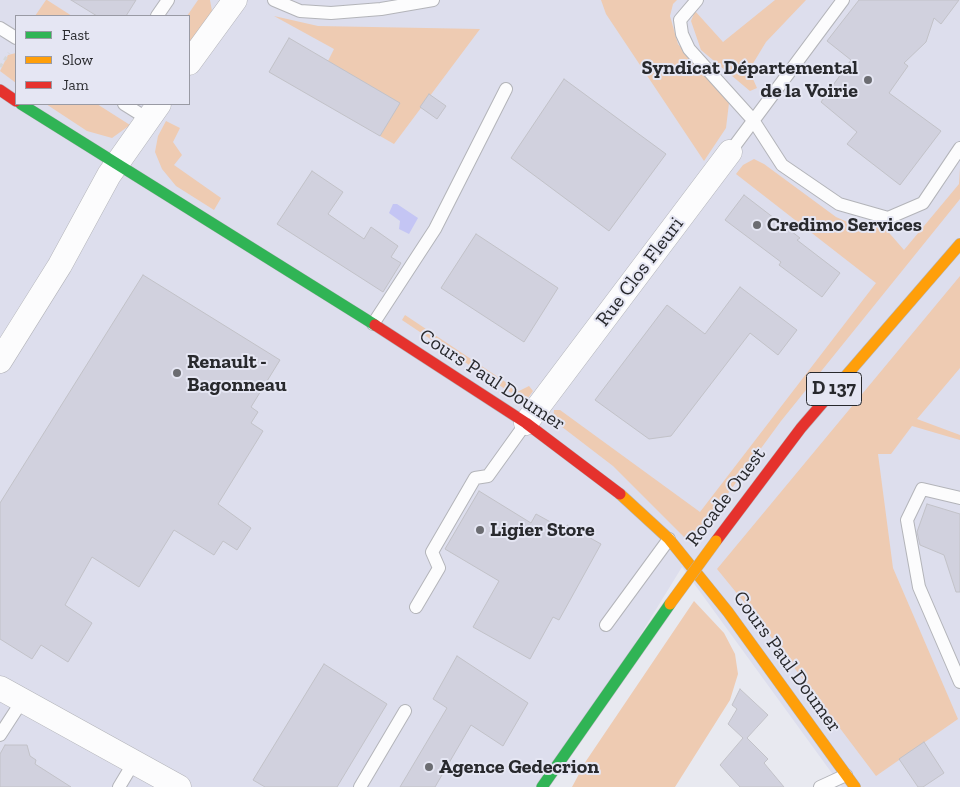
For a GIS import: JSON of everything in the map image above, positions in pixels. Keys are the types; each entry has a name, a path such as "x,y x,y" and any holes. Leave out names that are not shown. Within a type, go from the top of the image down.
{"street":[{"path":"190,62 235,0"},
{"path":"0,90 15,100"},
{"name":"Cours Paul Doumer","path":"23,105 116,166 373,324 526,423 602,478 635,506 669,539 728,612 855,787"},
{"path":"0,360 60,265 116,166 154,111"},
{"name":"Rue Clos Fleuri","path":"526,423 730,152"},
{"name":"Rocade Ouest","path":"542,787 670,604 801,428 924,283 960,244"},
{"path":"0,688 179,787"}],"lane":[{"path":"158,15 168,0"},
{"path":"274,0 300,11 331,13 381,9 433,0"},
{"path":"697,0 680,20 682,34 689,49 753,120 782,165 839,204 888,218 922,202 960,148"},
{"name":"Rue Clos Fleuri","path":"730,152 843,0"},
{"path":"0,28 15,37"},
{"path":"373,324 435,228 506,89"},
{"path":"128,105 154,111"},
{"path":"416,608 439,568 432,552 475,478 488,476 526,423"},
{"path":"960,498 922,489 907,520 919,587 960,682"},
{"path":"606,624 669,539"},
{"path":"0,735 22,700"},
{"path":"360,787 405,710"},
{"path":"119,787 134,762"},
{"path":"820,787 846,775"}],"shaded area":[{"path":"0,0 960,0 960,787 842,787 682,567 547,787 0,787"},
{"path":"47,0 70,15 36,15"},
{"path":"198,0 210,0 212,11 190,42 190,15 188,15"},
{"path":"601,0 677,0 673,4 670,16 678,44 729,103 726,128 704,161 606,14"},
{"path":"775,0 806,0 766,42 749,70 757,88 750,91 701,50 691,21 695,11 723,42"},
{"path":"274,16 318,26 480,29 394,144 380,136 399,103 328,61 334,49"},
{"path":"15,53 15,82 0,71 8,55"},
{"path":"48,105 99,105 130,125 112,138 87,131"},
{"path":"166,121 180,128 173,142 182,155 174,165 221,198 214,210 176,186 162,169 155,152 158,136"},
{"path":"754,159 764,164 836,217 859,227 884,227 904,250 959,184 960,168 960,199 781,421 691,544 613,466 553,420 554,410 560,410 700,512 876,283 736,174 743,165"},
{"path":"960,276 960,368 917,419 960,435 960,440 912,426 891,454 878,454 893,568 958,719 876,776 753,613 717,569"},
{"path":"405,315 519,391 529,386 533,391 528,398 521,398 508,391 402,320"},
{"path":"694,601 724,633 735,654 738,674 730,700 675,787 572,787 586,761"}],"water":[{"path":"393,204 397,204 418,218 409,234 399,229 400,221 389,213"}],"building":[{"path":"71,0 136,0 127,15 95,15"},
{"name":"Syndicat Départemental de la Voirie","path":"859,0 959,0 941,24 934,18 926,42 904,63 908,66 889,93 941,131 900,185 847,144 857,132 821,102 851,60 827,41"},
{"path":"289,38 400,103 380,136 269,72"},
{"path":"564,79 666,154 609,231 511,158"},
{"path":"429,94 446,106 437,119 420,107"},
{"path":"312,171 343,192 328,214 364,239 371,227 398,246 391,257 401,263 383,292 277,224"},
{"path":"744,195 800,238 797,240 840,273 822,297 779,265 781,262 725,220"},
{"path":"476,234 558,288 524,342 441,288"},
{"path":"143,275 280,360 251,407 258,412 251,423 263,431 218,504 251,528 237,550 223,541 214,555 174,530 139,587 92,557 65,605 92,623 68,662 41,645 32,659 0,639 0,503"},
{"path":"740,287 797,330 778,355 750,333 671,436 649,439 595,400 667,305 705,334"},
{"path":"479,491 531,523 536,514 565,530 567,525 601,544 559,620 553,617 530,659 473,627 499,581 445,549"},
{"path":"927,504 960,514 960,592 956,592 944,555 920,545 917,532"},
{"path":"457,656 528,703 503,746 471,725 435,787 400,787 447,708 433,699"},
{"path":"324,664 387,704 337,787 265,787 253,780"},
{"path":"740,689 768,715 747,738 768,759 764,763 784,787 740,787 720,765 743,738 728,724 737,709 732,705"},
{"path":"924,742 944,773 923,787 918,787 899,759"},
{"path":"5,745 27,745 30,756 36,760 35,764 71,787 0,787 0,754"}],"traffic: fast":[{"path":"23,105 375,325"},
{"path":"542,787 670,604"}],"traffic: slow":[{"path":"838,385 960,244"},
{"path":"620,494 669,539 728,612 855,787"},
{"path":"670,604 716,541"}],"traffic: jam":[{"path":"0,90 15,100"},
{"path":"375,325 526,423 620,494"},
{"path":"716,541 801,428 838,385"}],"place":[{"name":"Syndicat Départemental de la Voirie","path":"868,80"},
{"name":"Credimo Services","path":"757,225"},
{"name":"Renault - Bagonneau","path":"177,373"},
{"name":"Ligier Store","path":"480,530"},
{"name":"Agence Gedecrion","path":"429,767"}]}
